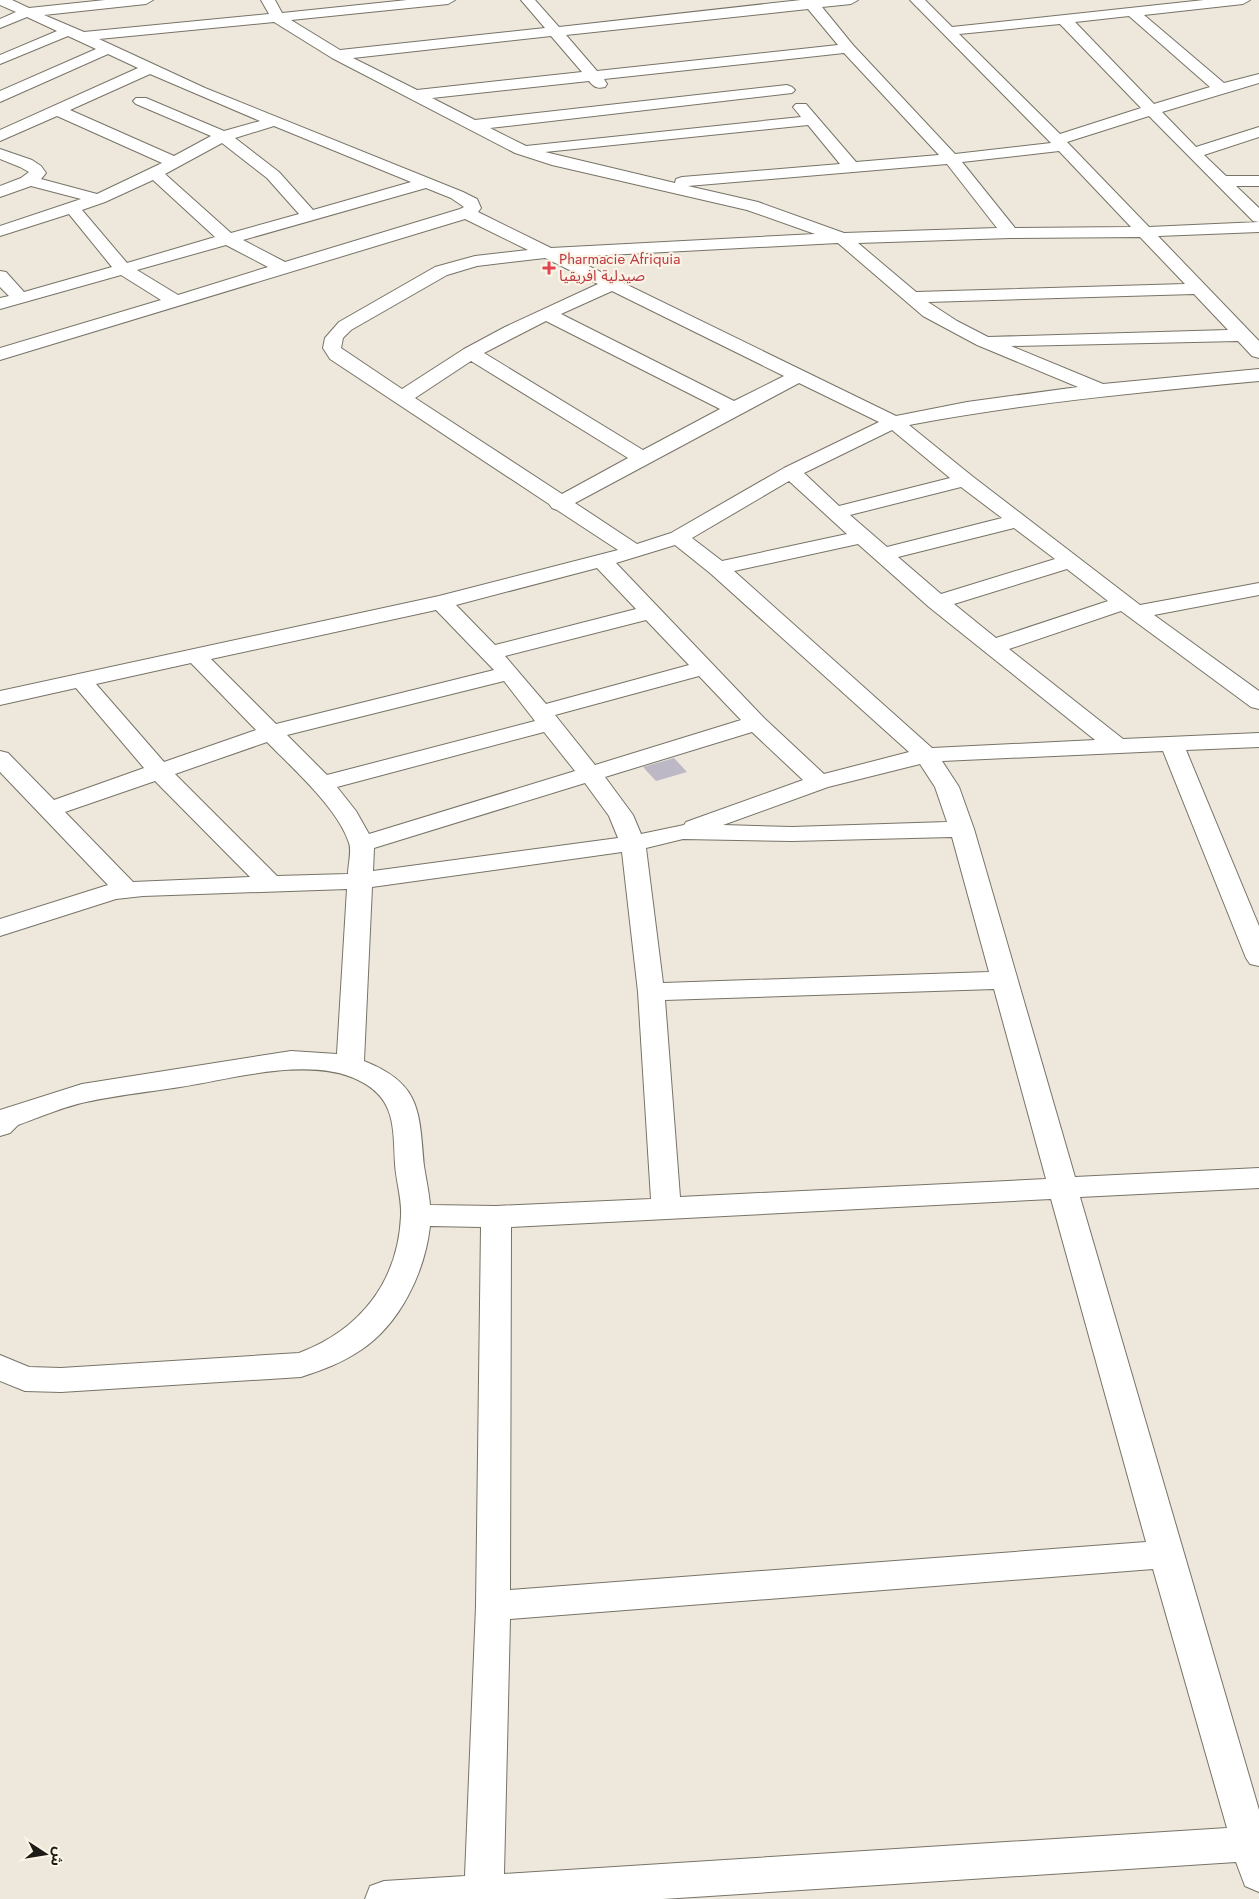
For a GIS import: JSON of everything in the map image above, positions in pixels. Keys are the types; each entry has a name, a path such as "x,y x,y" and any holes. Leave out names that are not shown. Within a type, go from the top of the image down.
{"street":[{"path":"0,354 466,213 473,208 471,203 426,183 149,68 1,0"},
{"path":"0,24 28,12 146,0"},
{"path":"268,0 278,18 337,55 521,150 552,160 752,206 842,238 936,316 983,341 1100,390"},
{"path":"0,60 74,34 278,18 448,0"},
{"path":"528,0 647,137"},
{"path":"337,55 809,2 851,0"},
{"path":"917,0 1060,143 1259,352"},
{"path":"809,2 848,48 951,159 1010,233"},
{"path":"950,31 1244,2"},
{"path":"1132,12 1220,88"},
{"path":"1064,19 1193,153 1259,217"},
{"path":"416,95 848,48"},
{"path":"6,94 108,49"},
{"path":"760,58 852,168"},
{"path":"0,136 50,104 149,68"},
{"path":"657,184 951,159 1060,143 1151,110 1259,78"},
{"path":"474,125 787,90"},
{"path":"6,94 50,104 174,162"},
{"path":"141,101 223,136 273,176 310,216"},
{"path":"521,150 812,120"},
{"path":"0,231 99,199 155,173 223,136 275,121"},
{"path":"1193,153 1259,132"},
{"path":"0,154 31,166 38,173 27,181 0,192"},
{"path":"155,173 226,239 283,268"},
{"path":"27,181 99,199"},
{"path":"1222,182 1259,181"},
{"path":"0,304 426,183"},
{"path":"72,209 123,270 174,300"},
{"path":"466,213 894,422 964,480 1072,561 1130,608 1259,702"},
{"path":"635,552 559,504 403,397 337,355 332,348 332,342 336,334 345,326 441,271 475,261 548,252 842,238 1010,233 1143,232 1259,227"},
{"path":"0,276 20,298"},
{"path":"403,397 471,353 546,314 612,284"},
{"path":"911,297 1199,289"},
{"path":"546,314 733,408"},
{"path":"983,341 1242,335"},
{"path":"471,353 643,459"},
{"path":"559,504 733,408 800,375"},
{"path":"0,698 441,602 603,562 678,537 791,472 894,422 989,404 1100,390 1259,375"},
{"path":"791,472 834,513 937,602 1118,746"},
{"path":"834,513 964,480"},
{"path":"882,555 1018,520"},
{"path":"384,1899 1255,1859 1166,1554 1064,1186 962,830 947,786 926,755 718,568 678,537"},
{"path":"718,568 862,537"},
{"path":"937,602 1072,561"},
{"path":"603,562 756,723 819,782"},
{"path":"992,647 1130,608 1259,588"},
{"path":"441,602 509,673 621,815 634,843 651,992 666,1210"},
{"path":"490,653 652,612"},
{"path":"196,656 322,784 344,811 362,844 350,1065"},
{"path":"322,784 545,718 704,668"},
{"path":"50,809 272,732 509,673"},
{"path":"81,680 159,771 272,885"},
{"path":"362,844 756,723"},
{"path":"2,924 113,892 127,890 359,881 634,843 683,832 819,782 926,755 1259,740"},
{"path":"1172,744 1259,958"},
{"path":"0,758 127,890"},
{"path":"683,832 792,834 962,830"},
{"path":"651,992 1005,980"},
{"path":"0,1126 8,1118 82,1093 291,1060 319,1060 350,1065 377,1078 392,1090 404,1108 416,1215 408,1260 392,1297 366,1329 334,1352 301,1365 61,1380 25,1378 0,1367"},
{"path":"416,1215 496,1217 666,1210 1064,1186 1259,1178"},
{"path":"484,1893 492,1606 496,1217"},
{"path":"492,1606 1166,1554"}],"building":[{"path":"674,758 687,772 656,781 643,767"}],"place":[{"name":"Pharmacie Afriquia صيدلية افريقيا","path":"549,268"}]}
